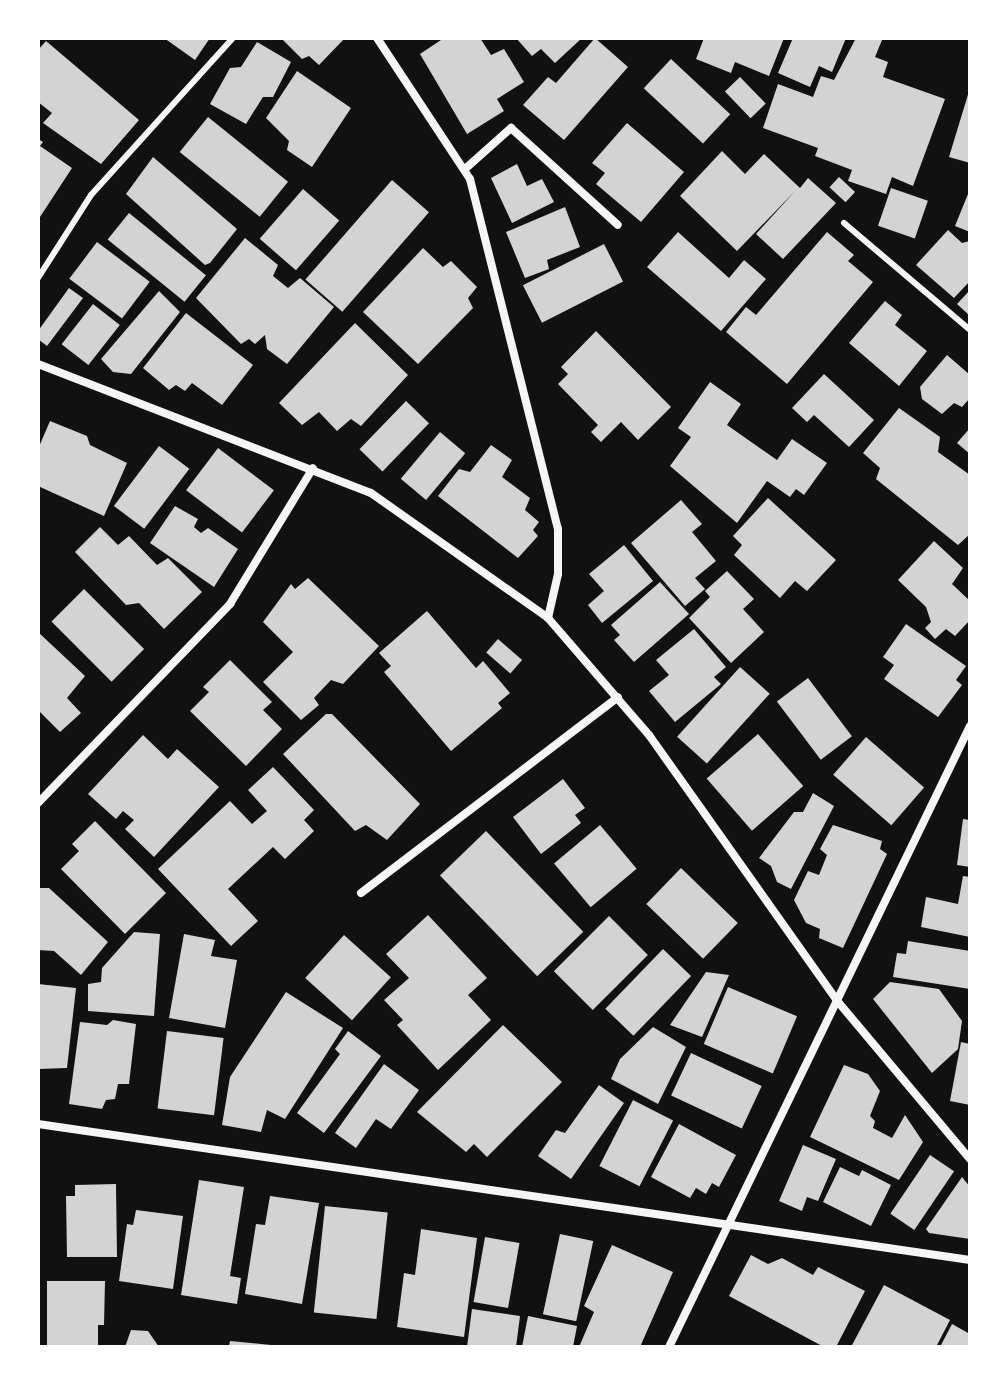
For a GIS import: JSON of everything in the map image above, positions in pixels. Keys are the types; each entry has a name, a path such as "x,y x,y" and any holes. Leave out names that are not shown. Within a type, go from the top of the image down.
{"street":[{"path":"377,38 465,169 558,529 558,574 548,618"},
{"path":"465,169 511,128 618,225"},
{"path":"38,364 371,493 548,618 618,697 839,1003 970,1159"},
{"path":"38,803 230,604 313,468"},
{"path":"361,893 618,697"},
{"path":"669,1347 968,739 970,726"},
{"path":"38,1124 970,1260"}],"lane":[{"path":"38,278 91,195 233,38"},
{"path":"844,223 970,330"}],"building":[{"path":"164,38 210,38 195,60"},
{"path":"281,38 345,38 319,65 309,56 302,59"},
{"path":"444,38 480,38 491,55 504,49 524,82 497,99 504,111 467,134 420,54"},
{"path":"516,38 582,38 555,63 541,49 532,56"},
{"path":"595,38 628,67 564,140 523,105 548,77 556,83"},
{"path":"704,38 784,38 769,76 735,62 731,73 696,59"},
{"path":"793,38 846,38 832,72 819,66 810,87 778,73"},
{"path":"856,38 882,40 875,57 888,62 883,77 945,99 913,186 892,177 886,194 848,181 852,170 815,156 818,148 763,128 778,84 813,97 821,76 834,80"},
{"path":"46,41 139,120 101,164 43,123 52,113 38,102 38,50"},
{"path":"257,42 291,62 273,97 263,97 246,124 210,104 230,68 241,67"},
{"path":"671,59 730,114 703,143 644,88"},
{"path":"297,71 351,108 312,167 287,150 289,141 266,118"},
{"path":"740,77 766,104 751,118 725,92"},
{"path":"970,88 970,163 949,157"},
{"path":"208,117 288,182 260,217 180,152"},
{"path":"627,123 684,172 641,222 596,184 605,173 592,163"},
{"path":"38,139 43,142 40,146 72,168 38,220"},
{"path":"722,151 745,174 764,154 800,188 808,178 836,203 783,259 756,234 796,190 737,251 680,196"},
{"path":"153,157 237,229 210,263 205,265 126,194"},
{"path":"517,164 527,186 542,179 554,202 512,223 491,178"},
{"path":"839,177 855,192 846,202 829,187"},
{"path":"392,180 429,212 342,312 305,280"},
{"path":"891,188 928,201 915,239 878,226"},
{"path":"303,189 339,220 296,270 260,239"},
{"path":"970,189 970,232 955,226"},
{"path":"565,207 580,247 547,260 549,269 525,278 506,232"},
{"path":"129,213 206,275 185,302 108,239"},
{"path":"948,230 962,243 970,241 970,281 954,298 916,265"},
{"path":"678,232 729,278 744,260 766,279 721,331 647,267"},
{"path":"827,232 854,255 848,261 873,282 787,384 726,332 746,307 756,315"},
{"path":"245,238 278,265 273,276 288,288 300,278 334,307 287,364 267,349 265,335 255,344 249,339 241,344 196,298"},
{"path":"97,242 150,282 122,318 69,279"},
{"path":"604,244 623,281 542,323 523,285"},
{"path":"423,248 443,267 451,261 477,287 468,298 473,308 418,364 363,312"},
{"path":"69,288 83,298 47,346 38,339 38,331"},
{"path":"970,290 970,316 957,304"},
{"path":"159,291 180,312 131,374 113,372 101,359"},
{"path":"885,301 902,315 895,325 927,351 899,386 849,343"},
{"path":"93,304 120,325 88,365 62,344"},
{"path":"186,313 253,365 222,405 192,383 185,391 176,385 169,390 143,368"},
{"path":"355,323 408,375 361,426 351,419 337,431 319,412 302,425 279,403"},
{"path":"596,331 671,407 638,440 621,422 601,442 591,432 598,425 558,384 568,374 561,367"},
{"path":"947,355 970,375 970,398 962,407 954,403 942,414 922,399 920,387"},
{"path":"824,374 874,420 849,447 814,415 807,422 792,408"},
{"path":"710,382 741,404 727,425 777,460 792,439 827,463 804,495 796,489 790,497 767,481 737,523 670,466 691,437 678,428"},
{"path":"406,401 429,423 382,471 359,449"},
{"path":"899,408 940,437 938,452 970,475 970,534 958,545 876,479 880,468 863,453"},
{"path":"50,421 87,436 90,445 127,463 104,516 38,486 38,449"},
{"path":"970,428 970,454 957,443"},
{"path":"440,432 465,453 426,500 401,479"},
{"path":"491,445 512,460 502,477 530,498 525,510 539,522 533,530 538,536 518,558 438,496 459,469 470,472"},
{"path":"159,446 189,469 144,529 114,506"},
{"path":"218,448 274,490 242,532 186,490"},
{"path":"768,498 836,560 807,591 795,581 780,598 734,555 742,545 733,536"},
{"path":"681,500 702,524 692,532 716,561 695,578 705,589 685,606 631,543"},
{"path":"175,506 198,519 194,527 201,533 208,528 238,549 214,587 150,543"},
{"path":"100,527 118,545 129,536 157,565 168,558 202,592 164,629 139,603 126,605 75,552"},
{"path":"934,541 963,568 952,584 970,601 970,620 955,636 946,629 935,639 925,628 931,622 926,607 898,580"},
{"path":"624,545 653,581 602,623 588,605 604,591 589,574"},
{"path":"727,571 754,599 743,609 764,632 731,663 689,618 710,597 705,591"},
{"path":"308,578 379,646 343,684 331,680 314,698 319,705 301,720 263,682 293,652 263,622 291,584 295,589"},
{"path":"660,582 689,614 634,662 614,640 620,635 611,625"},
{"path":"84,589 144,649 112,682 51,622"},
{"path":"427,611 476,668 483,661 510,693 498,703 502,708 451,751 384,672 391,666 379,653"},
{"path":"906,624 966,666 956,680 962,685 938,717 884,679 894,665 883,657"},
{"path":"694,629 726,667 714,677 721,684 675,722 649,691 669,675 656,660"},
{"path":"38,632 85,676 67,698 81,713 60,732 38,710"},
{"path":"498,639 522,660 510,674 486,653"},
{"path":"230,660 272,702 263,710 282,729 246,766 190,711 209,692 203,687"},
{"path":"740,667 770,694 707,764 677,737"},
{"path":"808,678 852,736 821,760 777,701"},
{"path":"326,714 332,714 420,804 387,840 366,825 355,831 283,754"},
{"path":"758,734 803,786 752,831 707,779"},
{"path":"143,735 168,759 177,749 219,787 154,857 125,829 134,820 123,811 116,819 88,794"},
{"path":"866,737 924,788 891,825 833,775"},
{"path":"273,767 314,810 304,820 314,831 285,859 273,847 228,889 258,921 231,946 158,869 230,801 252,824 267,811 248,790"},
{"path":"563,779 585,808 575,815 581,823 541,854 513,817"},
{"path":"813,793 834,806 791,889 777,882 771,866 759,858 794,812 803,812"},
{"path":"963,819 970,820 970,867 957,865"},
{"path":"95,821 166,893 125,934 61,869 79,851 72,844"},
{"path":"600,825 637,869 591,907 554,864"},
{"path":"833,825 882,841 880,849 887,854 843,948 819,938 820,929 806,923 794,900 808,871 819,875 827,855 820,849"},
{"path":"486,831 583,932 537,976 440,875"},
{"path":"681,868 738,923 703,959 646,904"},
{"path":"963,876 970,877 970,937 921,927 926,897 958,904"},
{"path":"38,888 49,888 108,942 81,975 54,951 38,950"},
{"path":"428,915 487,978 468,995 491,1020 438,1070 397,1025 403,1020 384,1000 409,978 386,954"},
{"path":"609,916 648,955 593,1010 554,971"},
{"path":"134,932 160,934 154,1016 88,1011 88,984 101,982 102,968"},
{"path":"184,934 215,940 211,956 237,960 225,1028 169,1018"},
{"path":"344,935 391,977 352,1020 305,978"},
{"path":"908,941 970,951 970,989 893,977 897,953 906,954"},
{"path":"663,949 691,976 633,1036 605,1009"},
{"path":"706,972 729,975 702,1037 670,1025"},
{"path":"890,982 939,989 962,1021 958,1049 932,1073 873,999"},
{"path":"38,984 76,988 67,1068 38,1069"},
{"path":"728,987 797,1016 773,1073 704,1044"},
{"path":"286,992 343,1028 285,1119 267,1110 261,1132 222,1125 230,1077"},
{"path":"113,1020 136,1024 129,1084 118,1084 115,1099 106,1100 102,1109 69,1104 80,1022 107,1025"},
{"path":"503,1025 562,1082 487,1157 474,1144 466,1152 417,1112"},
{"path":"653,1027 686,1047 658,1104 611,1079 620,1059"},
{"path":"167,1031 224,1038 214,1115 157,1108"},
{"path":"348,1031 381,1056 324,1133 297,1113 340,1054 335,1049"},
{"path":"961,1042 970,1044 970,1105 950,1101"},
{"path":"691,1053 762,1086 742,1129 671,1096"},
{"path":"384,1064 419,1090 391,1129 376,1119 356,1148 335,1133"},
{"path":"844,1065 868,1074 880,1091 870,1116 875,1121 873,1128 892,1138 905,1115 923,1142 899,1180 810,1137"},
{"path":"599,1085 624,1103 571,1179 538,1156 556,1130 565,1133"},
{"path":"633,1100 673,1120 639,1186 599,1166"},
{"path":"679,1124 736,1155 719,1187 712,1183 706,1194 696,1188 690,1198 651,1177"},
{"path":"803,1145 836,1159 818,1201 807,1197 802,1211 779,1201"},
{"path":"930,1155 954,1171 914,1230 890,1214"},
{"path":"840,1167 859,1176 862,1170 891,1185 871,1226 823,1202"},
{"path":"962,1177 970,1187 970,1239 929,1233 926,1229"},
{"path":"199,1180 244,1187 230,1276 241,1278 237,1304 181,1295"},
{"path":"116,1184 117,1257 67,1257 66,1196 75,1196 75,1185"},
{"path":"270,1196 319,1203 302,1304 245,1294 256,1224 265,1225"},
{"path":"325,1206 388,1213 376,1319 314,1312"},
{"path":"136,1210 183,1216 173,1289 119,1281 127,1224 133,1225"},
{"path":"421,1229 477,1238 464,1337 397,1327 404,1273 415,1275"},
{"path":"560,1234 593,1241 576,1321 543,1314"},
{"path":"485,1237 519,1243 508,1308 474,1302"},
{"path":"612,1245 673,1272 640,1347 579,1347 594,1312 584,1306"},
{"path":"751,1255 768,1264 782,1258 813,1275 818,1267 865,1291 836,1347 824,1347 729,1296"},
{"path":"47,1281 105,1281 104,1325 98,1325 98,1347 47,1347"},
{"path":"884,1285 950,1320 936,1347 851,1347"},
{"path":"472,1309 520,1316 516,1347 467,1347"},
{"path":"528,1316 577,1326 573,1347 522,1347"},
{"path":"952,1324 970,1334 970,1347 940,1347"},
{"path":"131,1330 148,1331 159,1347 125,1347"},
{"path":"230,1341 271,1345 271,1347 229,1347"}]}
